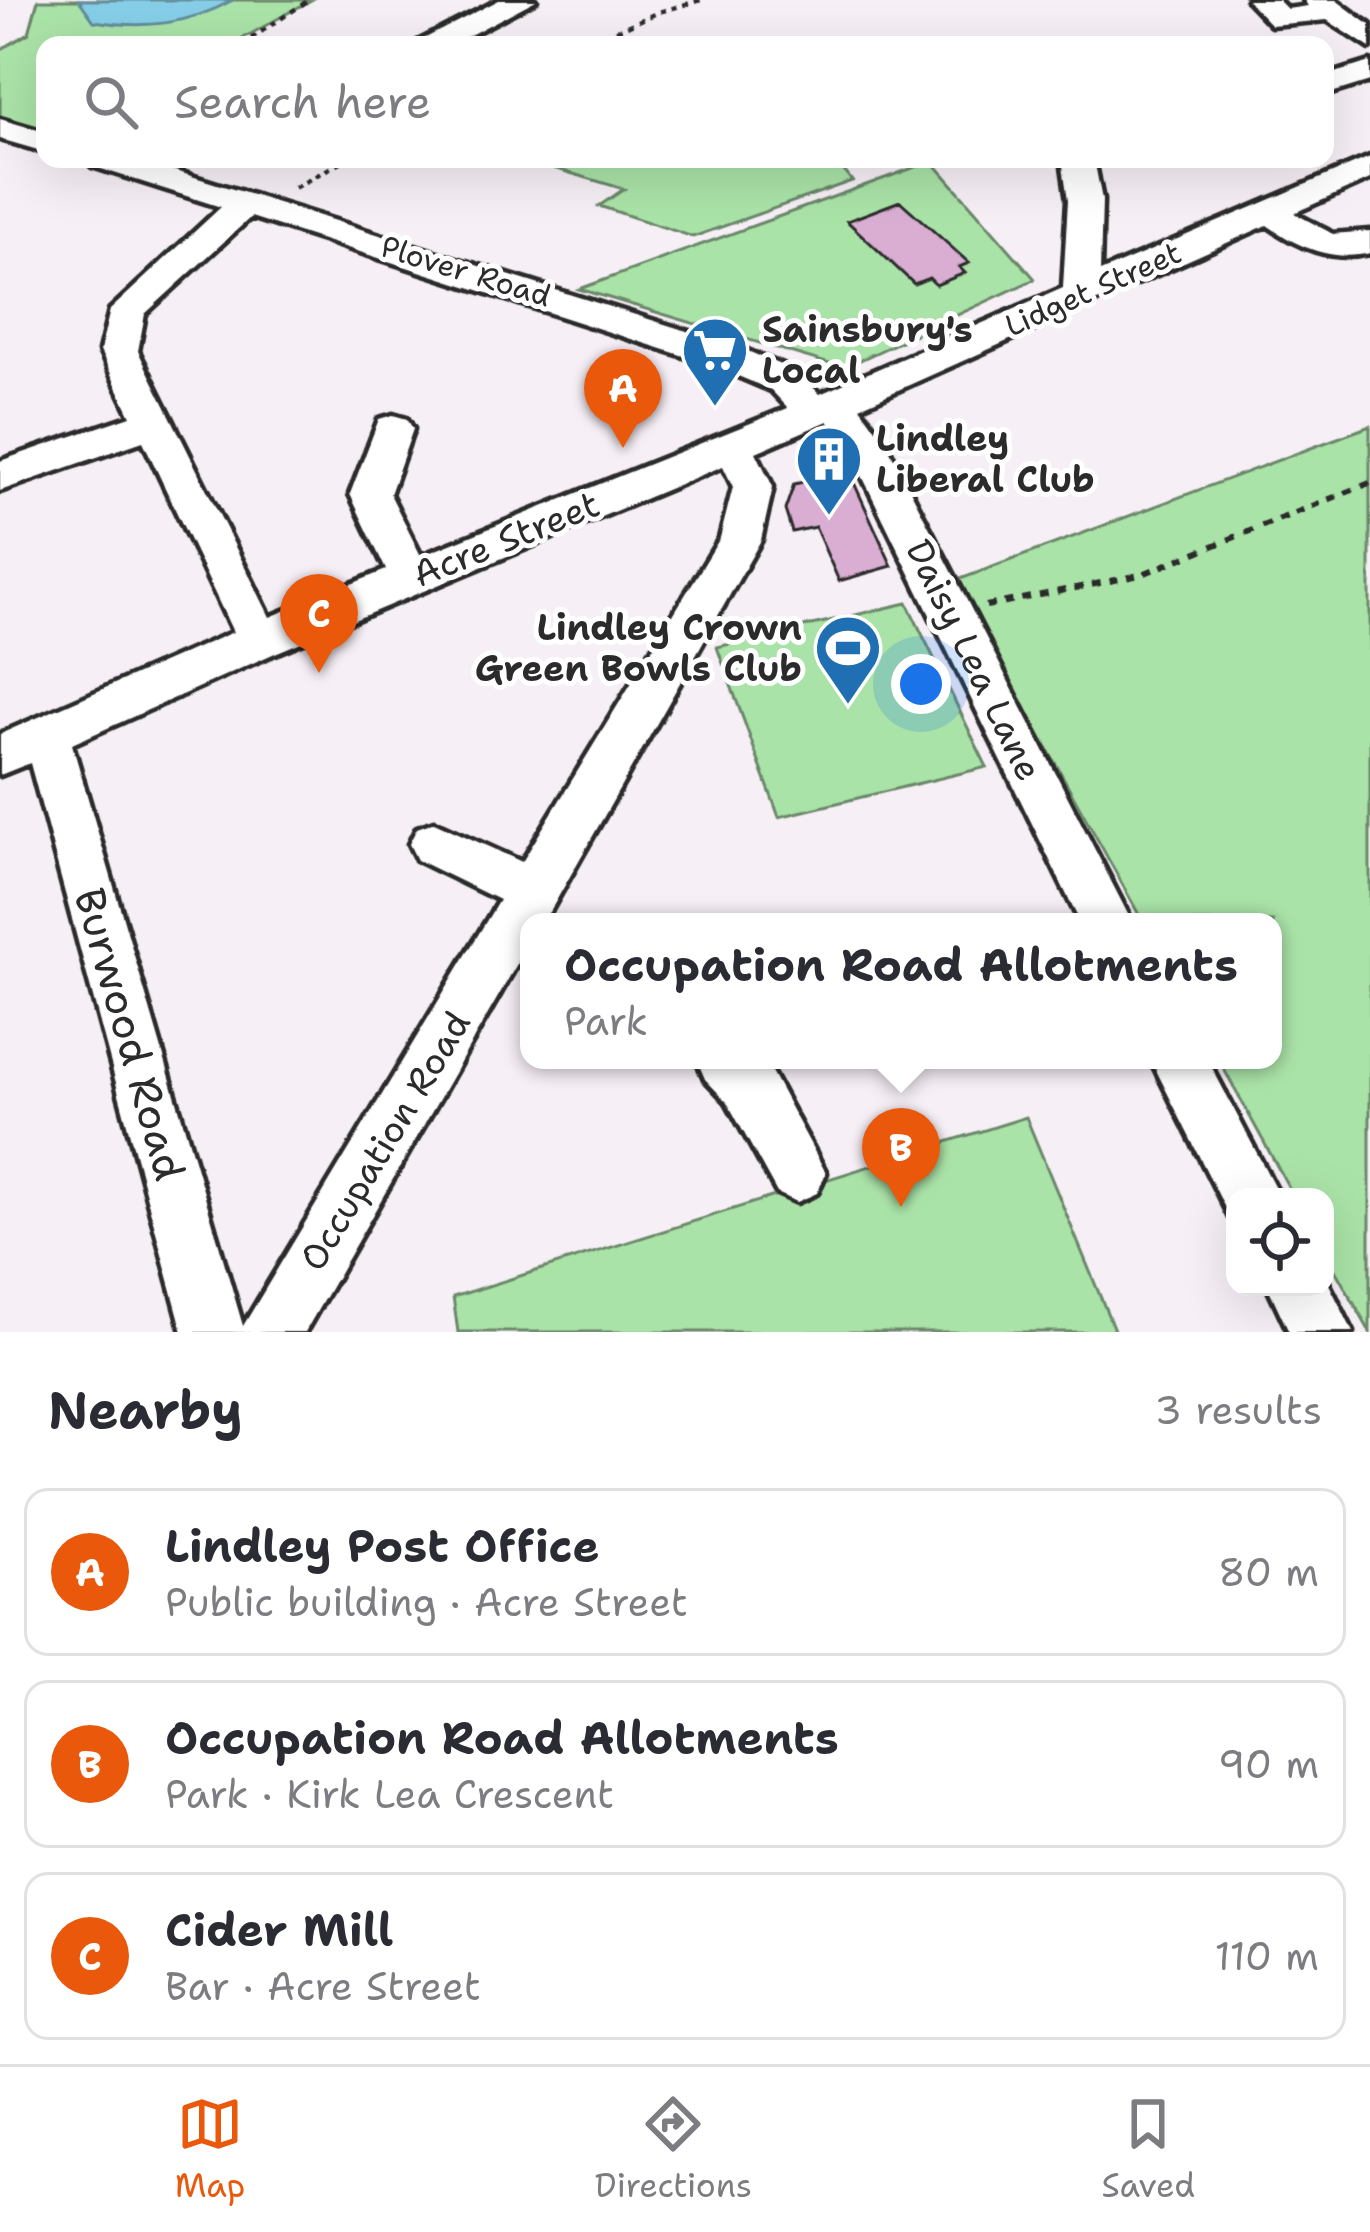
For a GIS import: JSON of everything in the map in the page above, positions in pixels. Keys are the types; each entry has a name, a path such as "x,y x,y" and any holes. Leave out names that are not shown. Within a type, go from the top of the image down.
{"street":[{"path":"446,36 522,0"},
{"path":"1261,0 1281,19 1325,6 1370,38"},
{"path":"1334,50 1367,72"},
{"path":"1334,83 1367,72"},
{"path":"0,129 36,139"},
{"name":"Lidget Street","path":"825,406 1370,167"},
{"path":"1080,168 1085,200 1081,294"},
{"name":"Plover Road","path":"185,170 253,205 725,356 784,381 825,406"},
{"path":"253,205 128,310 119,351 259,640"},
{"path":"1270,211 1300,234 1329,245 1370,242"},
{"name":"Acre Street","path":"23,745 259,640 825,406"},
{"name":"Daisy Lea Lane","path":"825,406 866,443 1102,913"},
{"path":"0,476 154,423"},
{"path":"393,428 370,494 411,578"},
{"name":"Occupation Road","path":"528,913 740,540 753,487 733,446"},
{"name":"Burwood Road","path":"23,745 214,1332"},
{"path":"434,844 522,913"},
{"name":"Occupation Road","path":"272,1332 520,926"},
{"path":"733,1069 747,1084 797,1173"},
{"path":"1183,1069 1246,1188"},
{"path":"1303,1296 1322,1332"}],"path":[{"path":"255,36 309,0"},
{"path":"604,36 701,0"},
{"path":"253,205 328,168"},
{"path":"952,614 1140,575 1370,483"}],"green space":[{"path":"38,0 311,0 247,36 36,36 36,130 0,120 0,50 29,33"},
{"path":"553,168 842,168 852,181 693,237 599,206 624,189"},
{"path":"913,168 938,168 1035,279 843,368 579,289"},
{"path":"1370,426 1370,1332 1334,1268 1334,1188 1289,1188 1224,1069 1282,1069 1282,913 1138,913 955,581"},
{"name":"Lindley Crown Green Bowls Club","path":"907,603 987,767 779,817 717,647"},
{"path":"1026,1117 1115,1332 458,1332 453,1297"}],"water":[{"path":"79,0 233,0 182,20 130,25 94,21"}],"building":[{"path":"900,201 969,263 959,267 965,273 936,285 929,278 914,284 847,221"},
{"name":"Lindley Liberal Club","path":"845,463 892,566 839,581 815,527 792,532 785,510 794,484 818,479 829,466"}],"place":[{"name":"Sainsbury's Local","path":"715,409"},
{"name":"Lindley Post Office","path":"623,448"},
{"name":"Lindley Liberal Club","path":"829,518"},
{"name":"Cider Mill","path":"319,673"},
{"name":"Lindley Crown Green Bowls Club","path":"848,707"},
{"name":"Occupation Road Allotments","path":"901,1207"}]}
